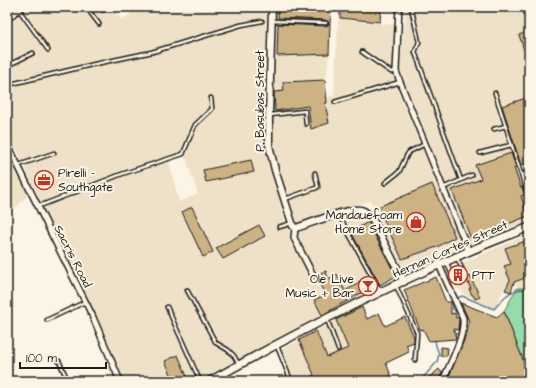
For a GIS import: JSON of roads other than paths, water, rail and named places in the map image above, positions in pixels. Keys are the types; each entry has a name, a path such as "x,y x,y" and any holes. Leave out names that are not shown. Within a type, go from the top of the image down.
{"main road":[{"name":"Hernan Cortes Street","path":"210,381 326,319 439,265 529,227"}],"street":[{"path":"7,7 8,18"},
{"name":"P. Basubas Street","path":"272,7 269,146 275,170 293,225"},
{"path":"399,7 396,71 469,252"},
{"path":"8,18 21,8"},
{"name":"Sacris Road","path":"7,140 8,148 85,302 120,381"},
{"path":"313,275 294,238 293,225 340,213 362,210 374,220 404,282"},
{"path":"439,265 463,318 464,326 443,381"}],"lane":[{"path":"86,7 99,24"},
{"path":"411,7 419,42 415,52 461,180"},
{"path":"21,8 48,50"},
{"path":"7,85 152,52 241,25 262,21"},
{"path":"271,21 326,23"},
{"path":"362,52 391,72 396,71"},
{"path":"7,66 33,53"},
{"path":"335,102 400,82"},
{"path":"495,93 529,199"},
{"path":"36,203 42,205 122,174 183,154 195,125 212,109 211,98"},
{"path":"269,115 305,111 306,124"},
{"path":"494,129 506,126"},
{"path":"385,183 399,172 409,152 425,144"},
{"path":"480,153 511,145"},
{"path":"18,166 54,153"},
{"path":"285,199 318,187 315,173"},
{"path":"522,174 529,173"},
{"path":"443,188 472,175"},
{"path":"340,213 344,225 381,293"},
{"path":"279,227 293,225"},
{"path":"457,257 464,275"},
{"path":"446,262 455,279"},
{"path":"396,286 417,334 415,360"},
{"path":"187,290 216,343 228,350 234,356 239,365"},
{"path":"47,320 85,302"},
{"path":"167,306 200,381"},
{"path":"326,319 338,349"},
{"path":"276,345 291,381"},
{"path":"59,362 68,381"}],"waterway":[{"path":"456,299 462,296 494,309 509,294 517,290 529,289"},
{"path":"453,301 453,309 460,316 458,334 455,334"},
{"path":"420,381 437,362 439,354 435,340"}],"place":[{"name":"Pirelli - Southgate","path":"44,180"},
{"name":"Mandauefoam Home Store","path":"416,222"},
{"name":"PTT","path":"458,275"},
{"name":"Ole Live Music + Bar","path":"368,286"}]}
